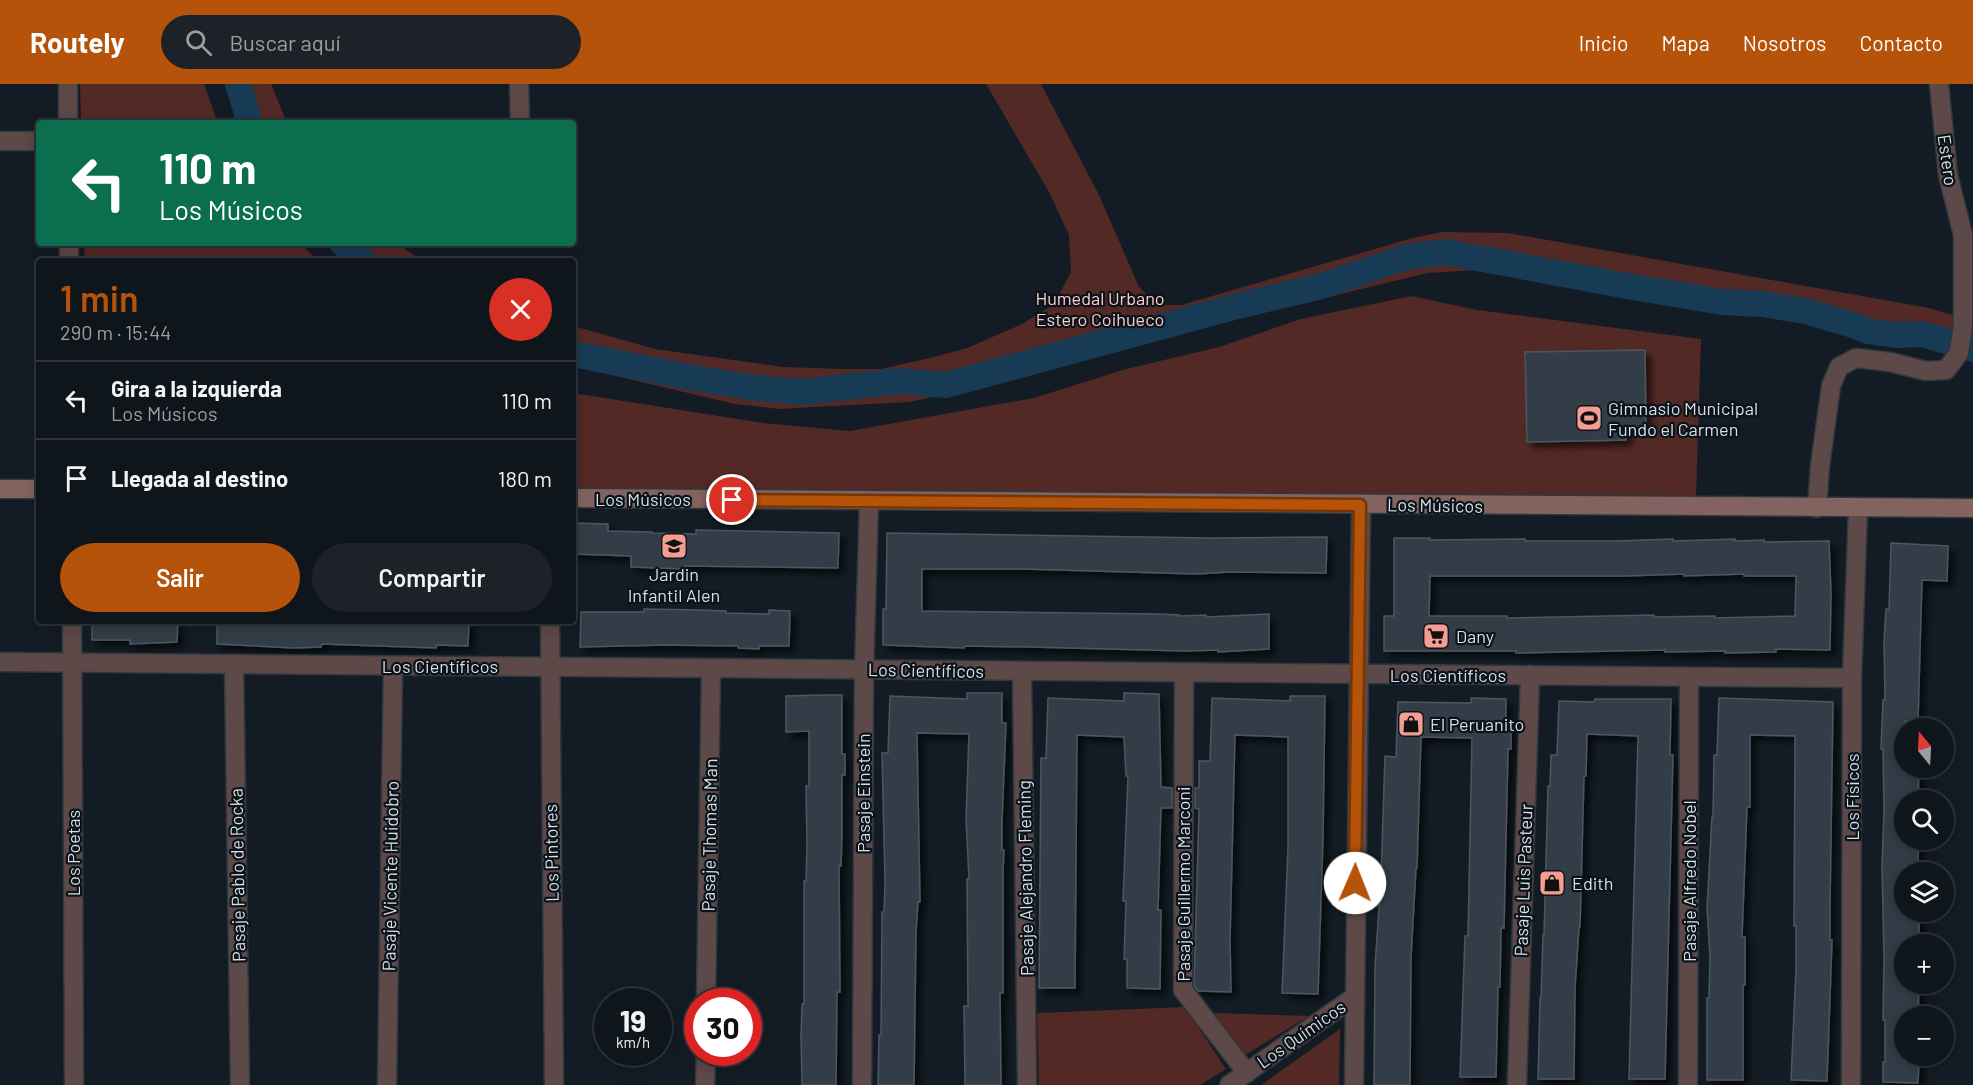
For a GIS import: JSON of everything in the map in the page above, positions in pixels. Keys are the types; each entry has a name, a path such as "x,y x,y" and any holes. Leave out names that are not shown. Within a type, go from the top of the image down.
{"street":[{"path":"68,84 68,120"},
{"path":"519,84 520,120"},
{"name":"Estero","path":"1939,84 1948,175 1964,235"},
{"path":"0,141 36,141"},
{"path":"1817,508 1820,466 1831,387 1839,367 1856,358 1890,362 1926,371 1946,370 1959,353 1963,324 1964,235 1973,218"},
{"path":"0,489 36,489"},
{"name":"Los Músicos","path":"576,498 1973,508"},
{"name":"Pasaje Einstein","path":"862,1085 864,670 869,501"},
{"name":"Los Químicos","path":"1229,1085 1353,997 1360,505"},
{"name":"Los Físicos","path":"1851,1085 1852,678 1858,508"},
{"name":"Los Poetas","path":"72,624 75,1085"},
{"name":"Los Pintores","path":"550,624 554,1085"},
{"name":"Los Científicos","path":"0,662 1852,678"},
{"name":"Pasaje Pablo de Rocka","path":"234,664 240,1085"},
{"name":"Pasaje Vicente Huidobro","path":"387,1085 393,666"},
{"name":"Pasaje Thomas Man","path":"706,988 711,669"},
{"name":"Pasaje Alejandro Fleming","path":"1022,671 1027,1085"},
{"name":"Pasaje Guillermo Marconi","path":"1184,673 1183,990 1247,1073"},
{"name":"Pasaje Luis Pasteur","path":"1517,1085 1530,675"},
{"name":"Pasaje Alfredo Nobel","path":"1688,1085 1689,677"},
{"path":"1353,997 1354,1085"},
{"path":"705,1085 706,1066"}],"green space":[{"path":"80,84 204,84 217,120 81,120"},
{"path":"243,84 271,84 286,120 256,120"},
{"name":"Humedal Urbano Estero Coihueco","path":"986,84 1041,84 1099,195 1139,287 1158,305 1181,305 1413,238 1442,232 1508,233 1929,308 1973,321 1973,353 1900,335 1477,270 1427,273 1083,357 994,384 909,402 779,409 735,404 576,367 576,327 655,349 783,367 881,369 967,348 1022,324 1054,304 1071,272 1069,235 1049,192"},
{"path":"84,246 303,246 315,258 85,258"},
{"path":"355,246 401,246 418,258 369,258"},
{"path":"1411,296 1477,310 1701,339 1696,496 1482,503 576,492 576,393 763,423 850,431 1034,398 1126,369 1219,347 1301,319"},
{"path":"1185,1007 1226,1069 1200,1085 1039,1085 1037,1013"},
{"path":"1211,1013 1309,1016 1245,1055"},
{"path":"1340,1029 1339,1085 1261,1085"}],"building":[{"name":"Gimnasio Municipal Fundo el Carmen","path":"1645,350 1646,428 1626,428 1626,440 1527,442 1525,352"},
{"path":"576,523 608,524 608,531 652,533 696,534 696,530 839,533 838,568 631,567 631,556 576,554"},
{"path":"887,533 1210,538 1327,537 1326,573 1198,574 1023,569 922,569 922,611 1206,615 1206,617 1269,614 1269,649 1218,652 1218,650 883,645"},
{"path":"1394,538 1525,539 1525,541 1735,539 1735,541 1764,540 1764,542 1829,541 1830,650 1776,649 1776,652 1725,653 1725,651 1665,652 1665,650 1516,653 1516,651 1384,651 1384,616 1394,616","holes":["1684,574 1684,576 1744,574 1744,576 1796,576 1795,616 1715,618 1715,616 1654,617 1654,615 1507,618 1507,616 1429,616 1430,576"]},
{"path":"1891,543 1948,546 1947,581 1922,580 1918,718 1894,718 1894,778 1919,778 1918,790 1894,790 1894,850 1918,850 1918,862 1894,862 1894,922 1919,922 1919,934 1894,934 1894,994 1919,994 1918,1006 1894,1006 1894,1066 1919,1066 1918,1083 1883,1082 1883,1062 1885,1062 1882,866 1884,810 1883,749 1881,749 1883,700 1885,700 1884,641 1886,609 1889,610"},
{"path":"644,609 769,614 769,610 790,611 789,646 759,646 759,649 738,648 738,646 664,645 580,647 581,612 644,612"},
{"path":"92,624 178,624 177,642 130,644 130,640 92,640"},
{"path":"217,624 469,624 468,646 437,645 436,648 322,644 321,647 293,648 217,644"},
{"path":"967,693 1002,693 1002,723 1006,723 1002,820 1002,850 1004,850 1003,993 1000,993 1001,1085 965,1085 964,1006 968,1006 967,879 969,878 966,819 969,734 917,733 920,902 918,902 916,932 914,1085 878,1085 879,1035 881,1035 882,912 884,912 885,882 882,753 888,753 890,696 967,699"},
{"path":"1124,693 1159,694 1161,787 1172,788 1172,808 1161,808 1158,910 1161,910 1160,989 1127,988 1127,959 1124,959 1126,901 1123,901 1128,776 1126,776 1124,737 1077,735 1075,988 1039,988 1041,758 1046,758 1048,698 1124,701"},
{"path":"842,695 842,754 845,754 845,775 842,775 841,866 839,866 840,992 837,992 836,1085 802,1085 804,881 806,881 806,786 809,786 809,731 786,732 786,696"},
{"path":"1290,696 1325,696 1318,994 1282,993 1288,847 1288,737 1235,735 1230,940 1231,992 1198,991 1194,986 1199,809 1195,808 1195,788 1199,788 1199,761 1210,761 1212,698 1290,701"},
{"path":"1471,698 1506,699 1506,728 1511,728 1511,749 1508,749 1504,928 1501,928 1496,1077 1460,1077 1465,936 1468,936 1472,738 1421,737 1417,868 1411,958 1410,1085 1374,1085 1375,967 1385,756 1396,757 1398,702 1471,703"},
{"path":"1719,698 1833,702 1830,906 1830,940 1832,940 1827,1081 1791,1080 1796,969 1796,926 1794,926 1795,736 1750,735 1750,807 1747,807 1742,937 1745,937 1743,1080 1707,1080 1707,998 1709,998 1710,957 1707,908"},
{"path":"1595,699 1671,699 1670,755 1673,755 1665,1079 1629,1079 1638,736 1587,734 1580,927 1575,988 1574,1079 1538,1079 1548,786 1550,786 1551,755 1557,755 1559,701 1594,702"}],"waterway":[{"path":"238,84 249,120"},
{"path":"346,246 360,258"},
{"path":"576,355 700,379 803,392 898,381 946,385 1241,305 1318,287 1406,257 1445,252 1722,302 1763,304 1805,311 1868,331 1896,335 1922,334 1973,349"}],"place":[{"name":"Gimnasio Municipal Fundo el Carmen","path":"1589,418"},
{"name":"Jardin Infantil Alen","path":"674,546"},
{"name":"Dany","path":"1436,636"},
{"name":"El Peruanito","path":"1411,724"},
{"name":"Edith","path":"1552,883"}],"route":[{"path":"732,500 1360,505 1355,883"}]}
